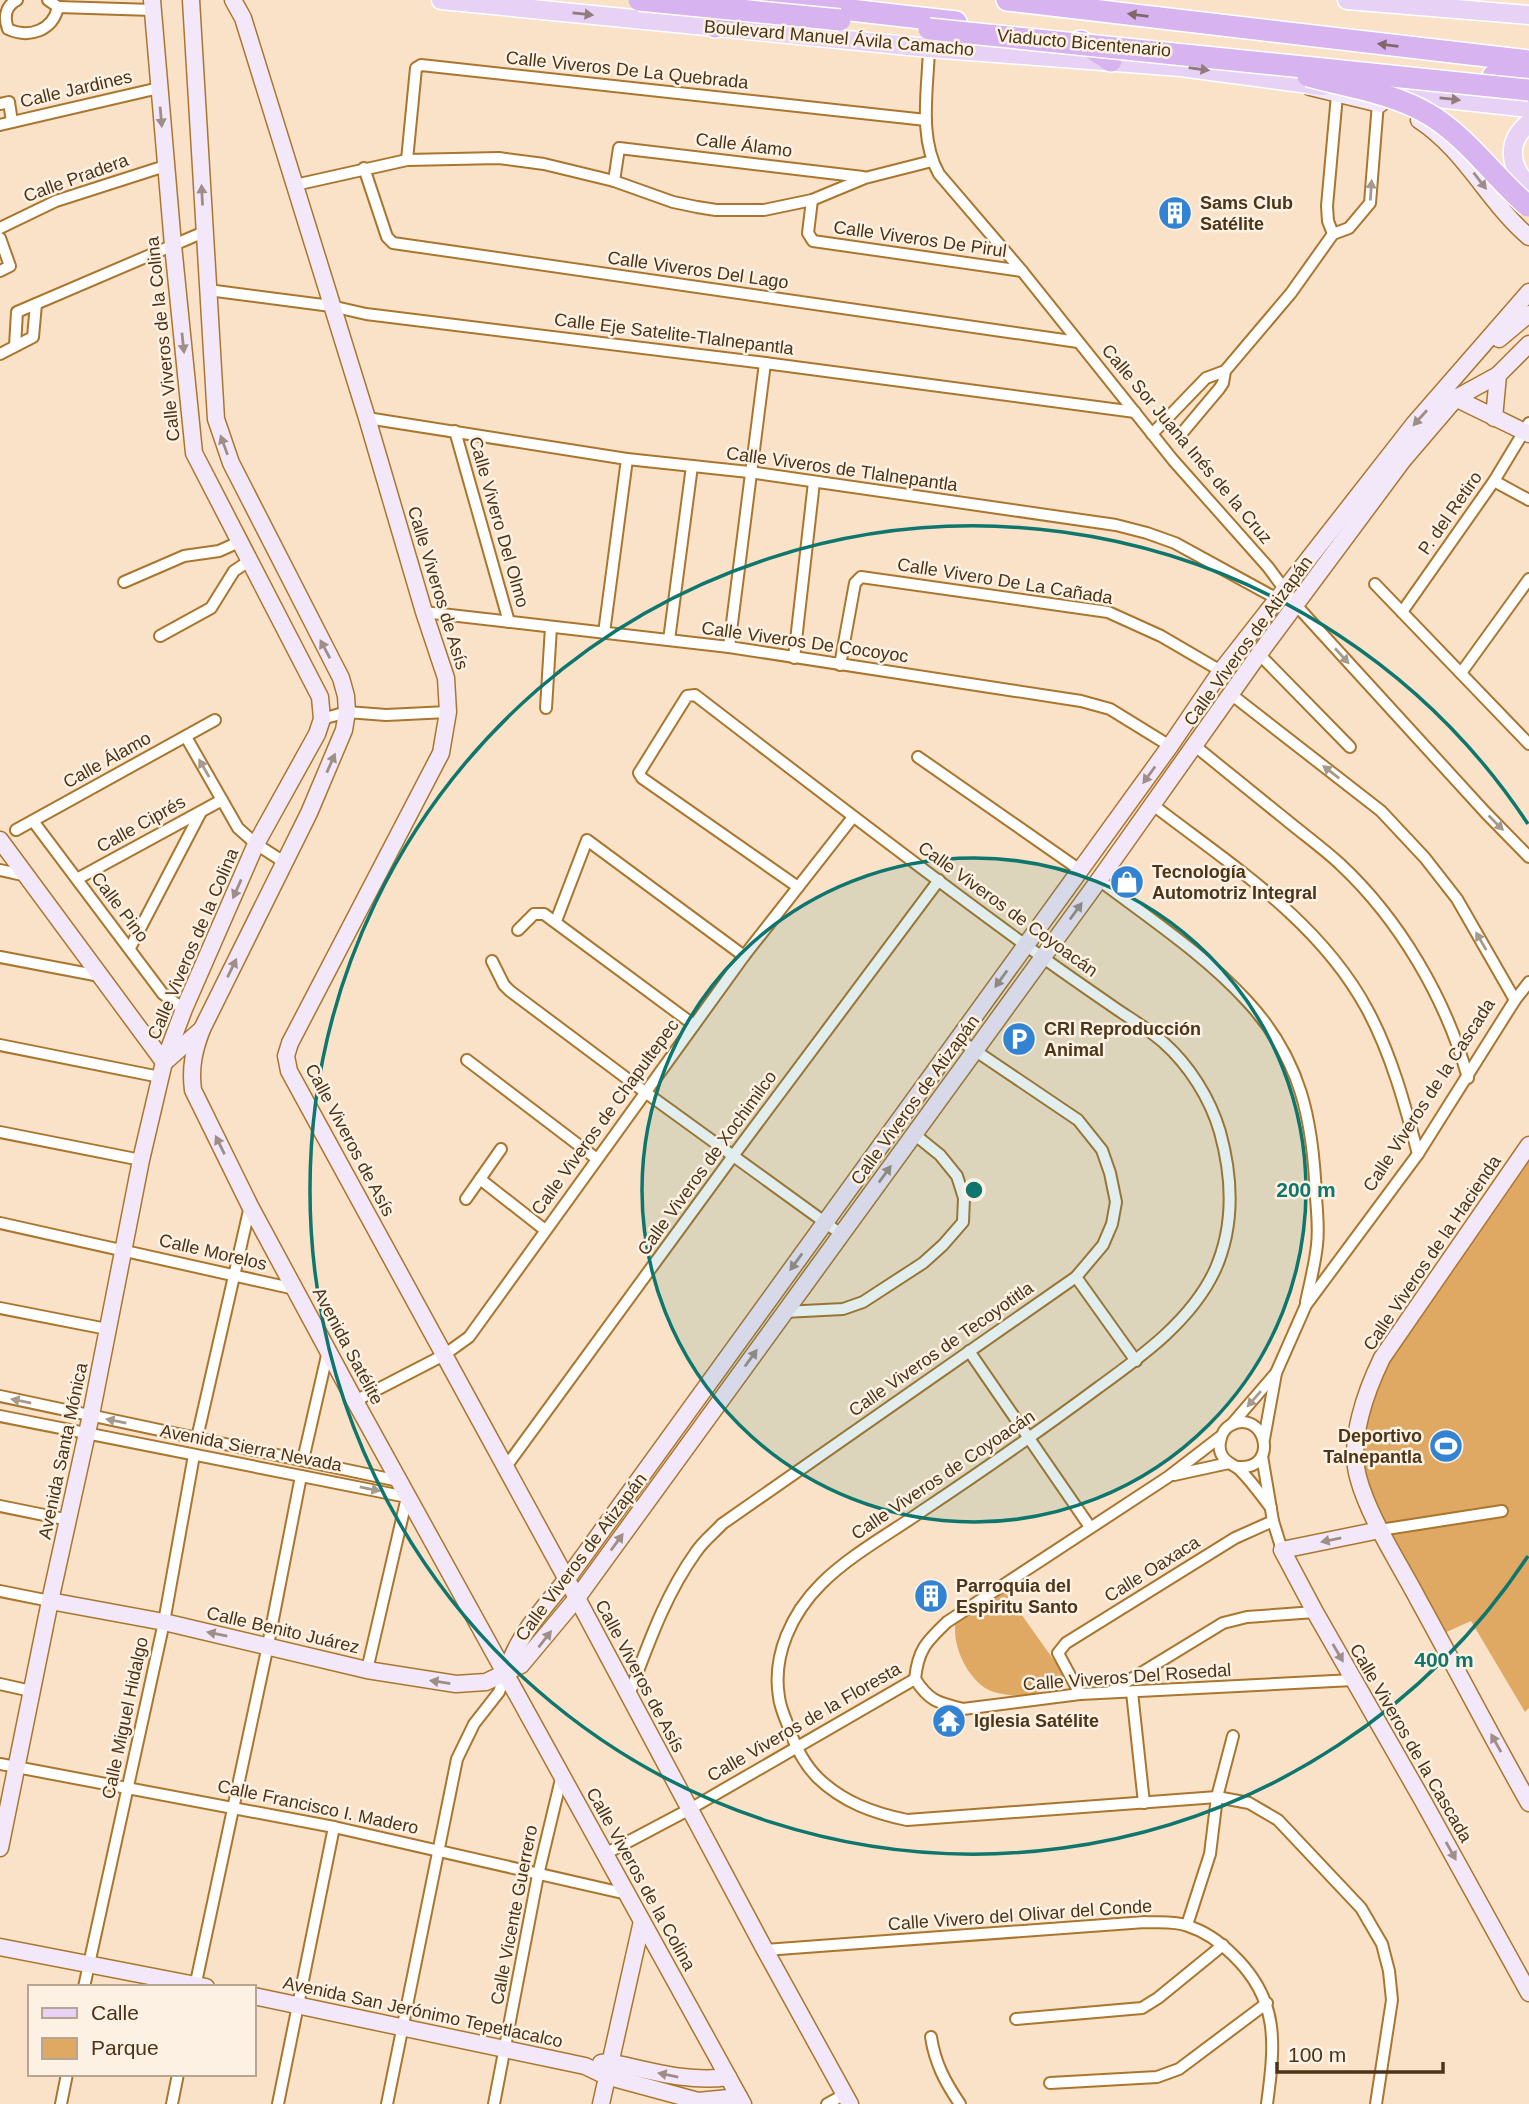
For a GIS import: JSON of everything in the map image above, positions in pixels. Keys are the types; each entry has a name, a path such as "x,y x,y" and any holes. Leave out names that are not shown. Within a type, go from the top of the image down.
{"highway":[{"name":"Viaducto Bicentenario","path":"639,0 1241,58 1529,90"},
{"path":"715,27 766,0"},
{"name":"Boulevard Manuel Ávila Camacho","path":"766,0 1074,36 1529,79"},
{"path":"1007,0 1529,61"},
{"path":"1074,36 1111,61"},
{"path":"1241,58 1408,103 1445,126 1529,207"}],"main road":[{"name":"Boulevard Manuel Ávila Camacho","path":"441,0 929,48 1181,67 1297,83 1529,108"},
{"path":"1347,0 1529,15"},
{"path":"1529,123 1517,135 1513,144 1513,155 1515,168 1529,187"}],"street":[{"name":"Calle Viveros de Asís","path":"233,0 243,18 446,678 448,712 441,752 290,1043 286,1056 289,1071 848,2099"},
{"path":"243,18 248,0"},
{"path":"15,1 8,9 4,24 17,33 29,34 44,29 56,16 53,3 152,5"},
{"name":"Calle Viveros de la Colina","path":"162,1070 202,1029 309,813 338,748 347,712 341,678 223,443 216,419 190,1"},
{"name":"Calle Viveros de la Colina","path":"152,5 194,453 320,697 322,719 317,734 256,844 184,1009 162,1070"},
{"name":"Calle Sor Juana Inés de la Cruz","path":"929,48 926,120 932,161 939,174 1022,271 1152,434 1268,567 1281,594"},
{"name":"Calle Viveros De La Quebrada","path":"407,160 416,68 421,65 926,120"},
{"path":"1297,83 1336,95 1378,103 1410,114 1433,129 1454,148 1513,223 1529,237"},
{"name":"Calle Jardines","path":"6,123 159,88"},
{"path":"1333,234 1326,206 1336,95"},
{"path":"5,103 6,123"},
{"path":"1182,433 1219,389 1225,371 1290,293 1333,234 1349,229 1370,204 1378,103"},
{"name":"Calle Álamo","path":"614,181 618,148 865,177"},
{"path":"295,185 407,160 499,158 544,164 614,181 673,202 716,210 764,210 812,200 865,177 932,161"},
{"name":"Calle Pradera","path":"0,228 56,201 165,166"},
{"name":"Calle Viveros Del Lago","path":"364,168 387,237 393,243 1078,342"},
{"name":"Calle Viveros De Pirul","path":"812,200 808,233 813,241 1022,271"},
{"path":"15,346 17,312 204,232"},
{"path":"0,238 5,269"},
{"name":"Calle Eje Satelite-Tlalnepantla","path":"208,290 331,306 366,314 1135,412"},
{"name":"Calle Viveros de Atizapán","path":"506,1673 530,1657 577,1598 1099,880 1259,654 1450,395 1460,372 1529,292"},
{"path":"0,354 33,337 36,304"},
{"name":"Calle Viveros de Atizapán","path":"1460,372 1529,314"},
{"name":"Calle Viveros de Atizapán","path":"506,1673 512,1652 520,1639 1026,946 1221,671 1414,424 1450,395 1498,375 1529,344"},
{"path":"729,647 749,472 765,363"},
{"path":"1152,434 1206,377 1225,371"},
{"path":"1494,418 1498,375"},
{"path":"1450,395 1494,418 1527,429"},
{"name":"Calle Viveros de Tlalnepantla","path":"367,418 627,459 749,472 1116,525 1175,543 1281,594 1296,605"},
{"name":"P. del Retiro","path":"1402,612 1527,429"},
{"name":"Calle Vivero Del Olmo","path":"455,431 509,622"},
{"path":"604,633 627,459"},
{"path":"669,640 692,466"},
{"path":"1494,481 1529,500"},
{"path":"794,659 814,482"},
{"path":"124,582 184,555 219,551 239,542"},
{"path":"160,636 211,608 234,571 249,561"},
{"name":"Calle Vivero De La Cañada","path":"840,665 855,583 861,577 1108,612 1161,636 1221,671"},
{"path":"1461,673 1529,579"},
{"path":"1375,584 1525,740"},
{"path":"1296,605 1529,857"},
{"name":"Calle Viveros De Cocoyoc","path":"424,612 729,647 1081,701 1110,709 1170,746"},
{"path":"289,634 310,620"},
{"path":"546,708 551,627"},
{"path":"1259,654 1350,747"},
{"name":"Calle Viveros de Coyoacán","path":"798,887 642,778 639,773 687,696 695,695 1026,946 1162,1041 1185,1065 1202,1090 1219,1128 1231,1192 1230,1217 1224,1246 1213,1274 1184,1317 1136,1361 856,1557 821,1584 794,1616 783,1644 777,1674 779,1700 796,1748 817,1777 848,1801 876,1814 906,1820 1217,1797 1249,1803 1278,1820 1361,1908 1382,1944 1389,1971 1392,2000 1376,2104"},
{"path":"1232,695 1381,811 1457,899 1515,1000"},
{"path":"322,719 347,712 386,715 448,712"},
{"name":"Calle Álamo","path":"16,830 215,720"},
{"path":"1525,740 1529,725"},
{"path":"186,737 238,828 256,844 284,862"},
{"path":"1195,746 1340,864 1376,903 1412,953 1431,988 1460,1051 1468,1078"},
{"path":"918,757 1080,870"},
{"path":"281,799 309,813"},
{"name":"Calle Ciprés","path":"77,879 222,800"},
{"path":"1153,805 1289,909 1345,974 1367,1008 1384,1043 1418,1154"},
{"path":"130,948 201,811"},
{"name":"Calle Viveros de Chapultepec","path":"355,1401 444,1355 469,1336 744,956 853,817"},
{"name":"Calle Pino","path":"33,821 163,995 184,1009"},
{"path":"0,840 100,976 162,1070"},
{"path":"556,921 587,840 744,956"},
{"path":"0,870 27,876"},
{"name":"Calle Viveros de Xochimilco","path":"505,1468 939,880"},
{"path":"1099,880 1217,971 1249,1002 1273,1033 1289,1061 1302,1091 1311,1127 1314,1159 1318,1243 1306,1305"},
{"path":"518,930 534,914 544,914 694,1024"},
{"path":"0,957 100,976"},
{"path":"492,961 510,991 841,1234"},
{"name":"Calle Viveros de la Cascada","path":"1264,1439 1276,1373 1306,1305 1418,1154 1529,982"},
{"path":"184,1009 195,1026 202,1029"},
{"name":"Avenida Satélite","path":"202,1029 190,1072 192,1090 250,1206 398,1481 506,1673"},
{"name":"Calle Viveros de Tecoyotitla","path":"629,1695 674,1585 698,1549 722,1524 1076,1277 1104,1245 1116,1202 1102,1150 1078,1120 958,1039"},
{"path":"0,1045 162,1070"},
{"path":"467,1060 597,1159"},
{"name":"Avenida Santa Mónica","path":"0,1848 8,1766 32,1691 91,1415 141,1160 162,1070"},
{"path":"0,1132 141,1160"},
{"path":"784,1312 843,1309 863,1302 923,1263 963,1222 964,1198 957,1176 940,1155 914,1134"},
{"name":"Calle Viveros de la Hacienda","path":"1529,1145 1382,1358 1360,1415 1356,1454 1358,1476 1380,1530 1529,1803"},
{"path":"466,1199 501,1149"},
{"path":"480,1179 545,1230"},
{"path":"197,1437 250,1206"},
{"name":"Calle Morelos","path":"0,1223 295,1289"},
{"path":"1076,1277 1136,1361"},
{"path":"0,1308 107,1329"},
{"path":"303,1460 328,1351"},
{"path":"969,1351 1090,1527"},
{"name":"Calle Viveros de la Cascada","path":"1232,1424 1276,1373"},
{"name":"Avenida Sierra Nevada","path":"0,1396 398,1481"},
{"name":"Avenida Sierra Nevada","path":"0,1416 407,1497"},
{"path":"1233,1465 1254,1464 1262,1456 1264,1439 1260,1430 1252,1424 1232,1424 1220,1437 1219,1447 1222,1456 1271,1508"},
{"name":"Calle Viveros de la Floresta","path":"605,1854 690,1809 915,1679 917,1658 929,1640 947,1622 1168,1477 1220,1437"},
{"name":"Calle Miguel Hidalgo","path":"84,1985 164,1622 194,1455"},
{"name":"Calle Viveros de la Cascada","path":"1262,1456 1273,1521 1282,1550 1314,1612 1529,1993"},
{"name":"Calle Viveros de la Floresta","path":"1168,1477 1233,1465"},
{"path":"199,1985 301,1476"},
{"path":"367,1670 407,1497"},
{"path":"0,1506 69,1520"},
{"path":"1282,1550 1380,1530 1502,1511"},
{"name":"Calle Oaxaca","path":"1080,1694 1058,1653 1066,1643 1235,1538 1273,1521"},
{"path":"0,1591 50,1601"},
{"name":"Calle Benito Juárez","path":"50,1601 164,1622 367,1670 456,1685 486,1682 506,1673"},
{"path":"1109,1693 1223,1623 1247,1617 1314,1612"},
{"path":"387,2104 457,1759 474,1724 499,1692 506,1673"},
{"name":"Calle Viveros de la Colina","path":"506,1673 741,2101"},
{"name":"Calle Viveros Del Rosedal","path":"915,1679 925,1695 962,1709 1080,1694 1353,1680"},
{"path":"0,1684 32,1691"},
{"path":"1132,1692 1144,1803"},
{"path":"1187,1925 1210,1854 1217,1797 1233,1736"},
{"name":"Calle Francisco I. Madero","path":"8,1766 334,1827 627,1894"},
{"path":"1516,1779 1529,1768"},
{"name":"Calle Vicente Guerrero","path":"494,2104 538,1875 562,1775"},
{"path":"278,2104 334,1827"},
{"path":"601,2104 642,1921"},
{"name":"Calle Vivero del Olivar del Conde","path":"765,1950 1145,1922 1187,1925 1223,1945 1249,1970 1267,2003 1272,2028 1267,2104"},
{"path":"1016,2019 1142,2008 1223,1945"},
{"path":"0,1947 194,1985"},
{"name":"Avenida San Jerónimo Tepetlacalco","path":"256,1996 585,2066 708,2080 728,2077"},
{"path":"1050,2083 1157,2077 1179,2069 1267,2003"},
{"path":"931,2037 944,2080 960,2104"},
{"name":"Avenida San Jerónimo Tepetlacalco","path":"608,2069 698,2101 741,2101"},
{"path":"61,2104 67,2076"},
{"path":"172,2104 178,2076"},
{"path":"827,2104 848,2099"}],"green space":[{"name":"Deportivo Talnepantla","path":"1529,1155 1529,1708 1525,1712 1471,1621 1442,1634 1380,1519 1360,1474 1365,1418 1384,1368"},
{"path":"1002,1587 1065,1676 1028,1698 985,1688 971,1675 958,1648 956,1619"}],"place":[{"name":"Sams Club Satélite","path":"1175,213"},
{"name":"Tecnología Automotriz Integral","path":"1127,882"},
{"name":"CRI Reproducción Animal","path":"1019,1039"},
{"name":"Deportivo Talnepantla","path":"1446,1446"},
{"name":"Parroquia del Espiritu Santo","path":"931,1596"},
{"name":"Iglesia Satélite","path":"949,1721"}]}
